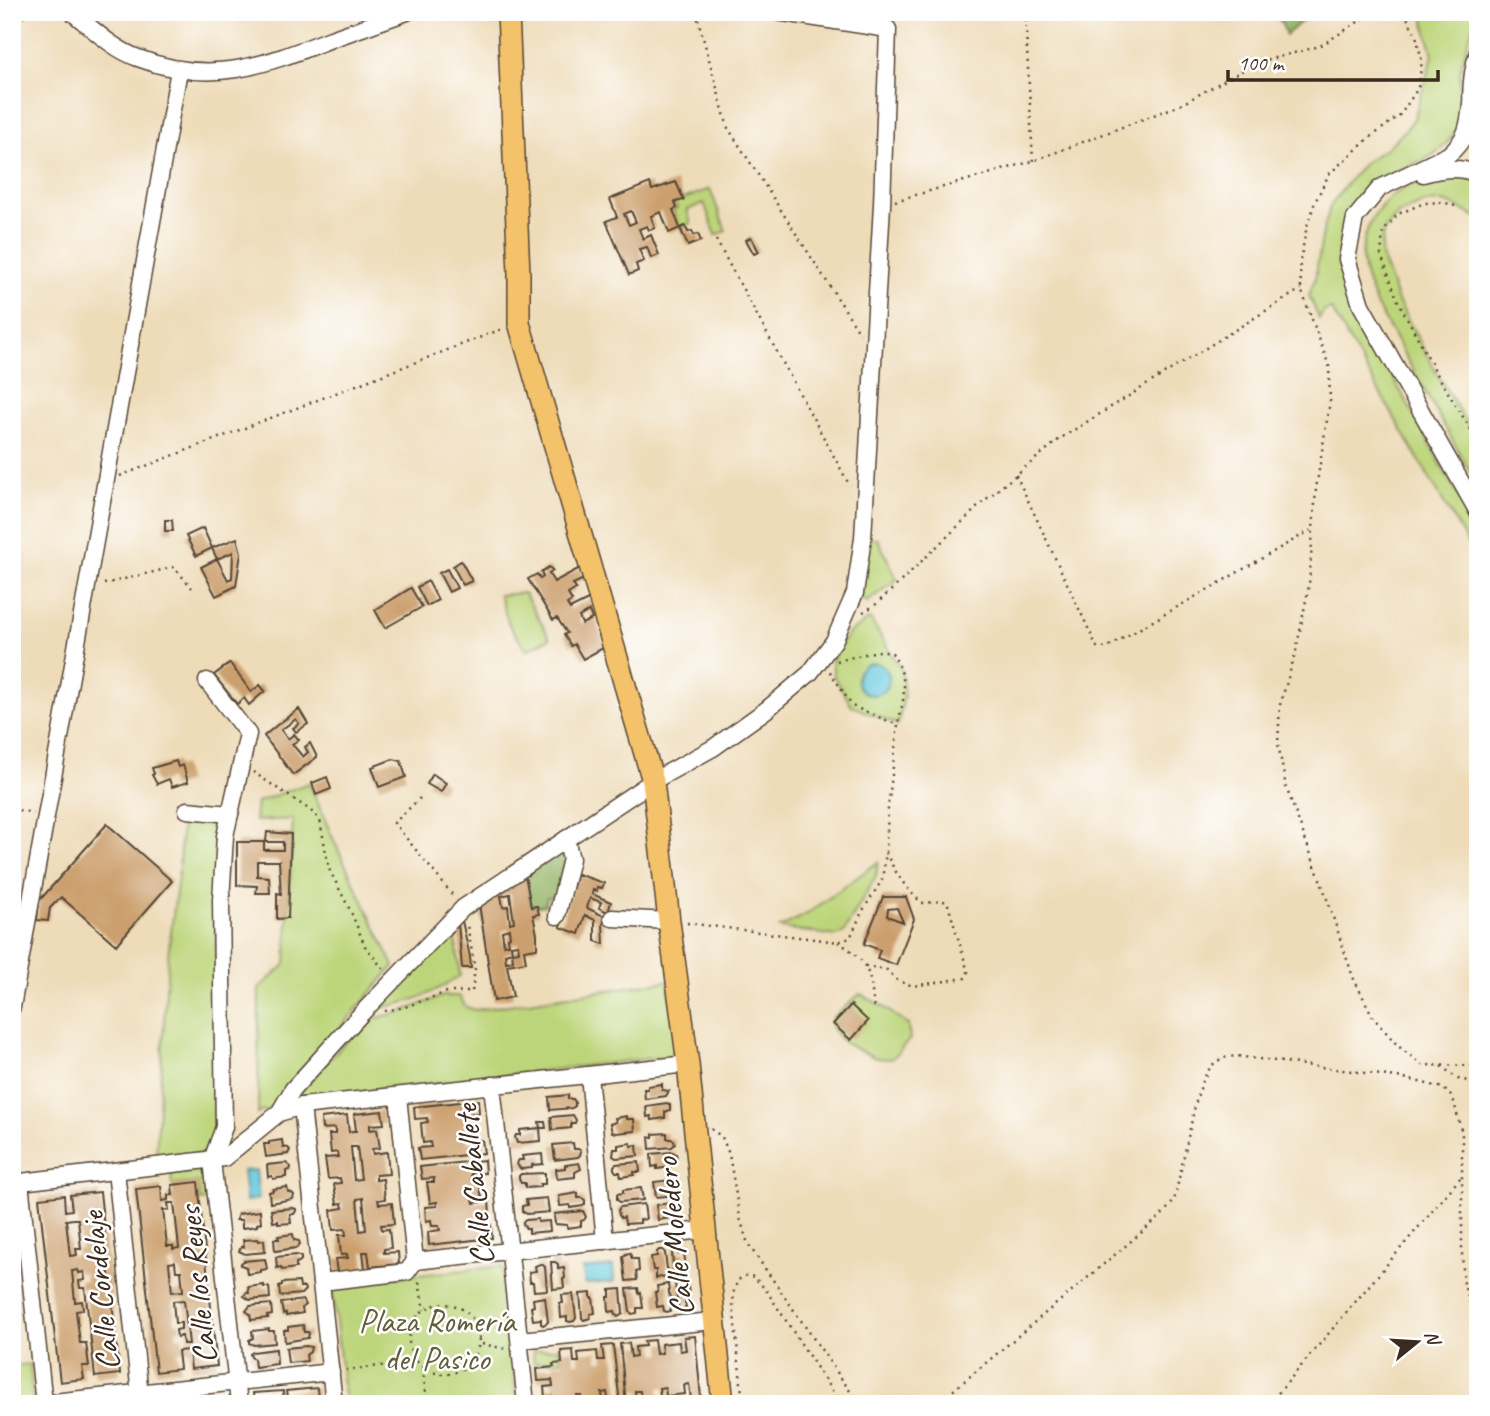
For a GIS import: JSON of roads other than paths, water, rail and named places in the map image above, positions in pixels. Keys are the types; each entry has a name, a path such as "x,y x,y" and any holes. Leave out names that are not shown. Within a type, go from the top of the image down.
{"main road":[{"name":"Calle Moledero","path":"508,12 519,323 653,781 688,1064 723,1404"}],"street":[{"path":"72,12 104,39 137,58 179,70 220,72 256,66 407,12"},
{"path":"335,1371 236,1382 141,1398 44,1403 16,1183 224,1158 279,1113 293,1089 463,908 653,781 713,748 766,710 810,673 834,641 855,593 863,538 882,205 888,29 777,12"},
{"path":"1478,52 1473,73 1469,123 1464,138 1448,155 1380,188 1356,218 1347,259 1361,304 1478,512"},
{"path":"12,1007 179,70"},
{"path":"1471,103 1478,145"},
{"path":"1390,182 1450,168 1478,174"},
{"path":"207,681 248,734 225,836 221,900 224,1127 212,1160"},
{"path":"187,810 230,814"},
{"path":"557,916 571,859 566,839"},
{"path":"612,919 669,921"},
{"path":"279,1113 302,1106 688,1064"},
{"path":"589,1075 605,1241"},
{"name":"Calle Caballete","path":"492,1085 510,1252 516,1344 526,1404"},
{"path":"398,1096 416,1269"},
{"path":"302,1106 321,1282 335,1371 334,1404"},
{"name":"Calle los Reyes","path":"212,1160 239,1404"},
{"name":"Calle Cordelaje","path":"116,1171 141,1398"},
{"path":"321,1282 407,1272 510,1252 704,1230"},
{"path":"516,1344 713,1321"}],"water":[{"path":"873,663 884,668 889,679 884,690 873,695 862,690 857,679 862,668"},
{"path":"256,1170 259,1199 246,1201 243,1171"},
{"path":"613,1266 614,1282 585,1284 583,1269"}],"park label":[{"name":"Plaza Romería del Pasico","path":"437,1339"}]}
